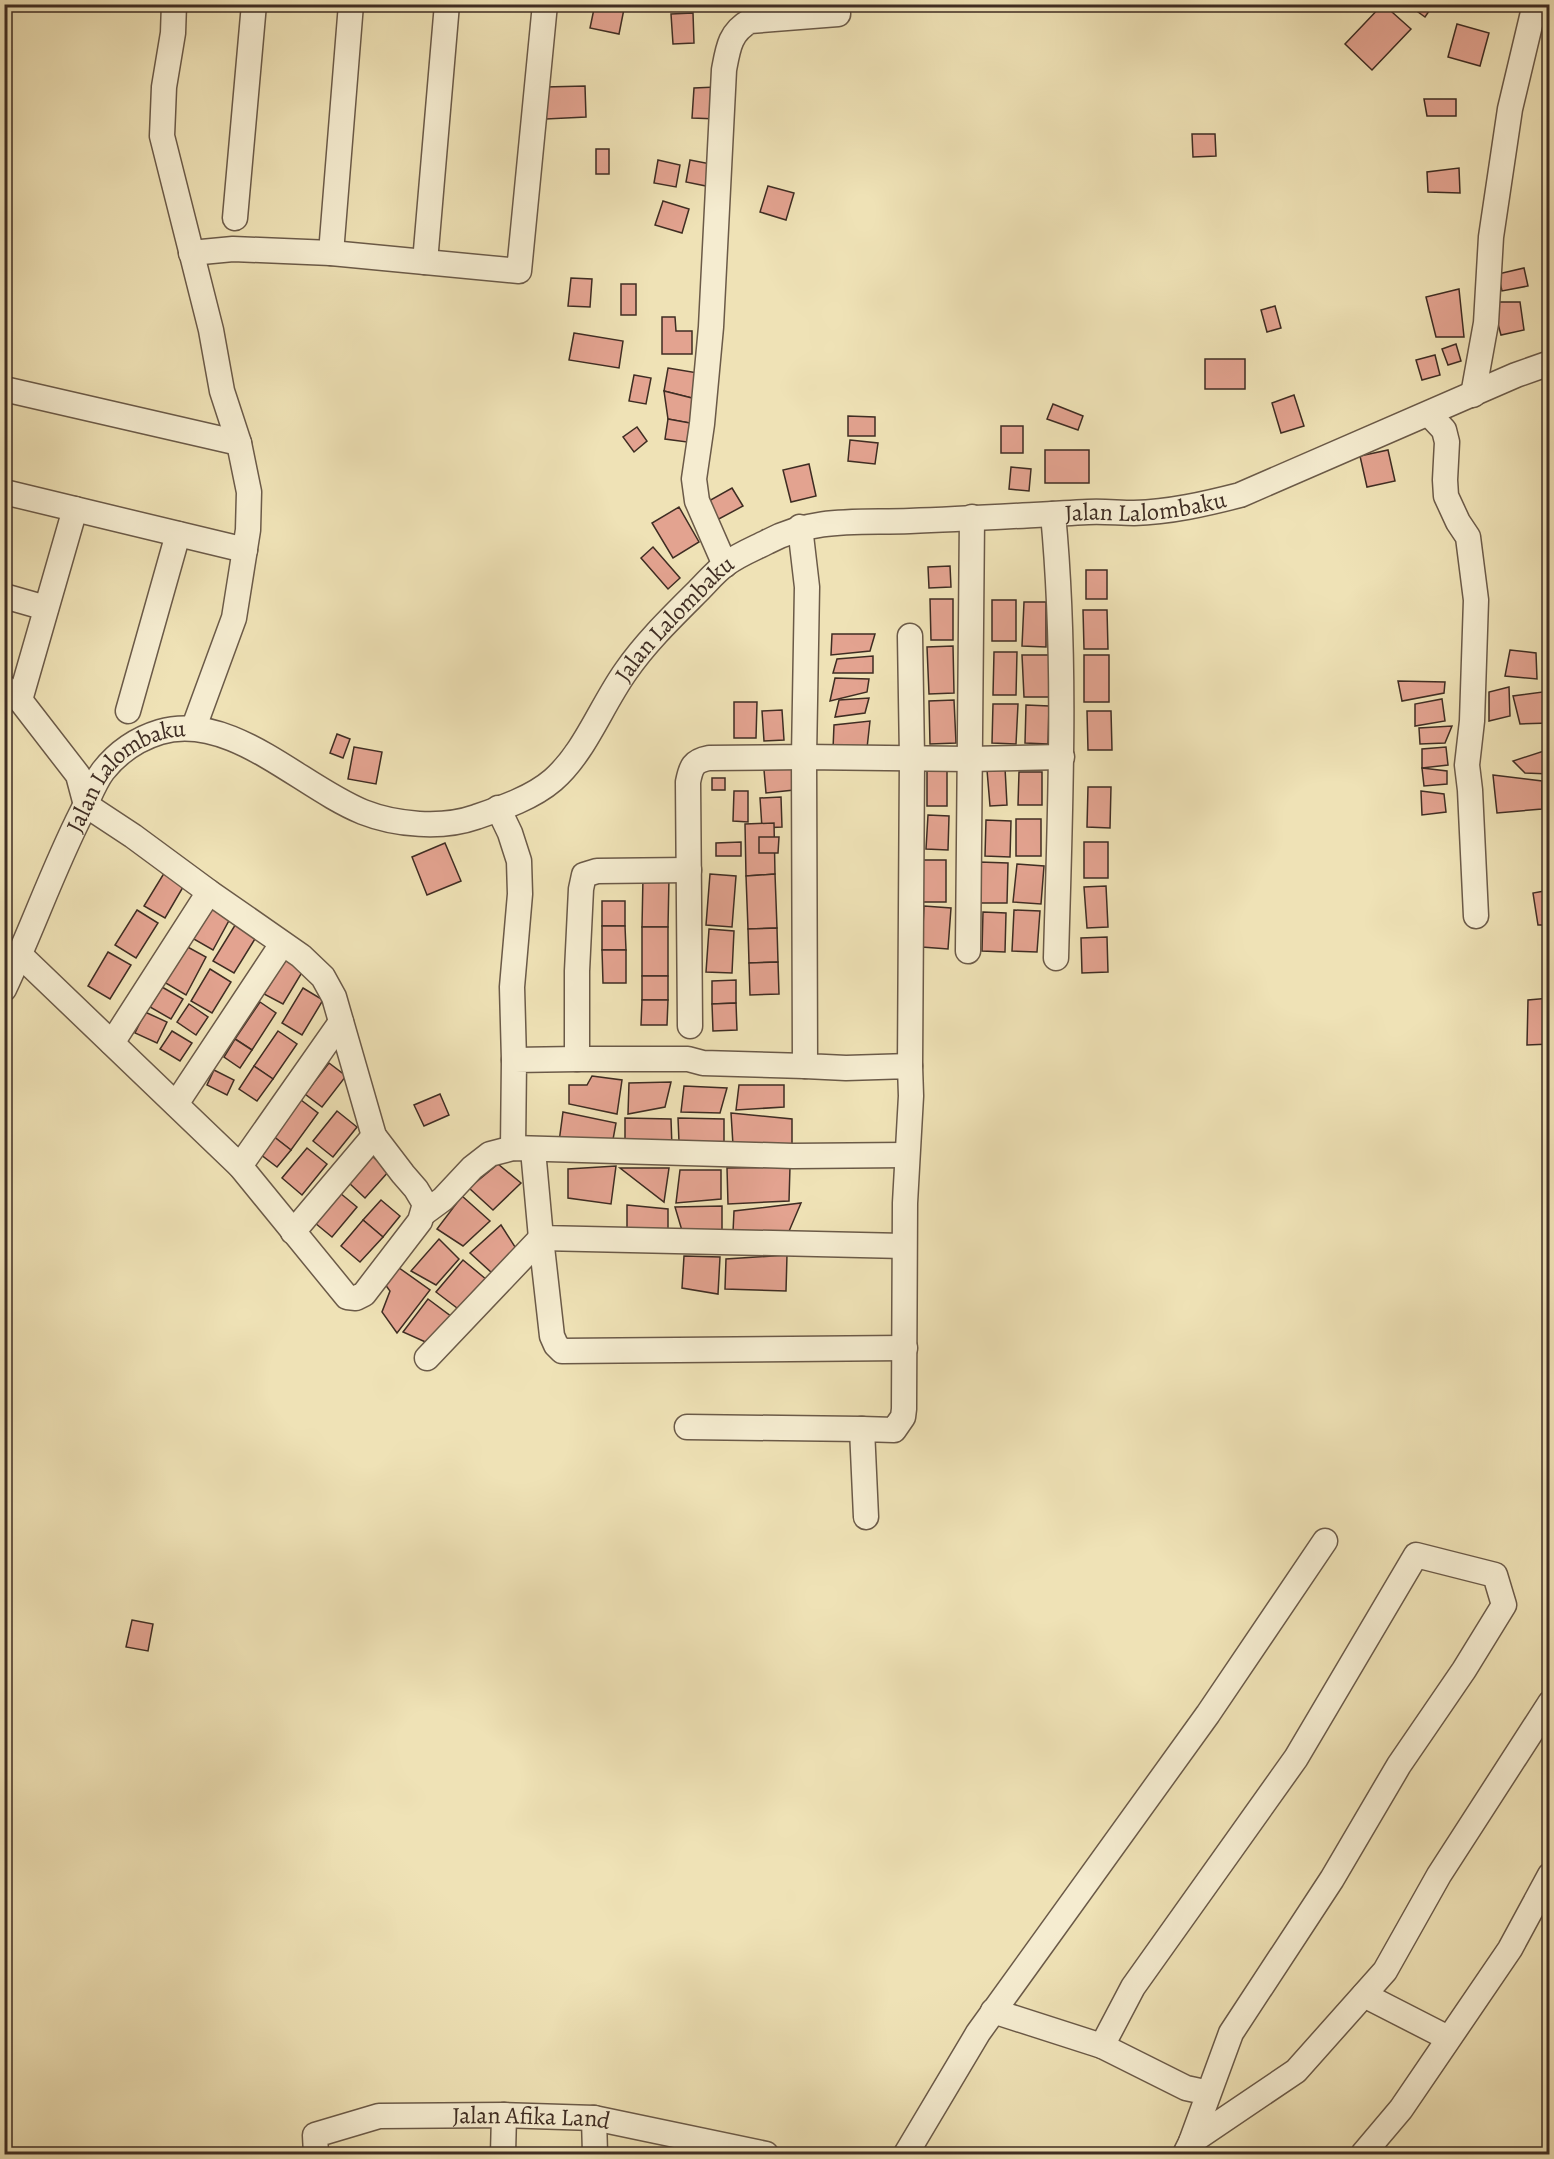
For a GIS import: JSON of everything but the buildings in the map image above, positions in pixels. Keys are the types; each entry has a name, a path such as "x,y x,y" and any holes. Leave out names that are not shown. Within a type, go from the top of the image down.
{"street":[{"path":"174,4 173,33 164,87 162,136 211,330 222,391 239,443 249,492 248,530 234,618 194,727"},
{"path":"235,218 254,4"},
{"path":"331,253 351,4"},
{"path":"425,262 447,4"},
{"path":"191,253 233,249 331,253 519,271 545,4"},
{"path":"1473,395 1486,323 1491,237 1510,109 1535,4"},
{"path":"725,564 697,501 694,467 702,424 711,327 724,70 728,45 734,33 750,21 838,14"},
{"name":"Jalan Lalombaku","path":"4,989 69,837 104,770 129,745 143,737 170,729 194,727 227,737 256,751 363,812 391,820 427,823 471,819 536,792 555,779 575,754 627,670 670,619 725,564 800,527 846,522 912,521 1095,511 1133,513 1195,507 1240,495 1516,375 1550,363"},
{"path":"4,389 239,443"},
{"path":"1429,414 1444,430 1447,442 1444,480 1446,496 1467,537 1476,600 1472,720 1467,765 1476,915"},
{"path":"4,492 244,550"},
{"path":"20,955 240,1166 346,1297 356,1298 364,1294 420,1221 425,1204 374,1136 334,997 323,977 301,956 86,805 78,775 12,693 46,608 75,509"},
{"path":"1053,514 1058,577 1062,757 1056,958"},
{"path":"968,951 972,518"},
{"path":"800,527 805,553 807,587 804,757 805,1066"},
{"path":"128,711 178,534"},
{"path":"4,596 46,608"},
{"path":"687,1427 894,1430 903,1417 904,1246 911,1096 910,636"},
{"path":"690,1026 688,782 697,760 804,757 969,759 1062,757"},
{"path":"498,808 519,861 520,894 512,987 514,1060 523,1149 541,1238 552,1336 555,1345 562,1351 905,1348"},
{"path":"577,1059 580,889 584,875 597,871 689,870"},
{"path":"112,1043 209,892"},
{"path":"176,1104 282,944"},
{"path":"240,1166 341,1022"},
{"path":"514,1060 688,1059 703,1063 846,1068 910,1066"},
{"path":"293,1232 374,1136"},
{"path":"424,1213 443,1199 472,1168 490,1154 523,1149 793,1156 907,1155"},
{"path":"427,1358 541,1238 904,1246"},
{"path":"862,1429 866,1517"},
{"path":"906,2154 993,2011 1208,1714 1325,1540"},
{"path":"1102,2046 1133,1987 1296,1758 1416,1555 1495,1575 1504,1605 1464,1670 1399,1766 1332,1879 1231,2033 1188,2148"},
{"path":"1188,2148 1296,2072 1385,1971 1439,1875 1550,1703"},
{"path":"1363,2154 1401,2109 1510,1949 1550,1875"},
{"path":"1364,1995 1448,2038"},
{"path":"993,2011 1102,2046 1186,2088 1209,2093"},
{"path":"503,2154 504,2115"},
{"name":"Jalan Afika Land","path":"316,2154 315,2135 379,2116 504,2115 594,2118 766,2154"},
{"path":"594,2118 595,2154"}]}
